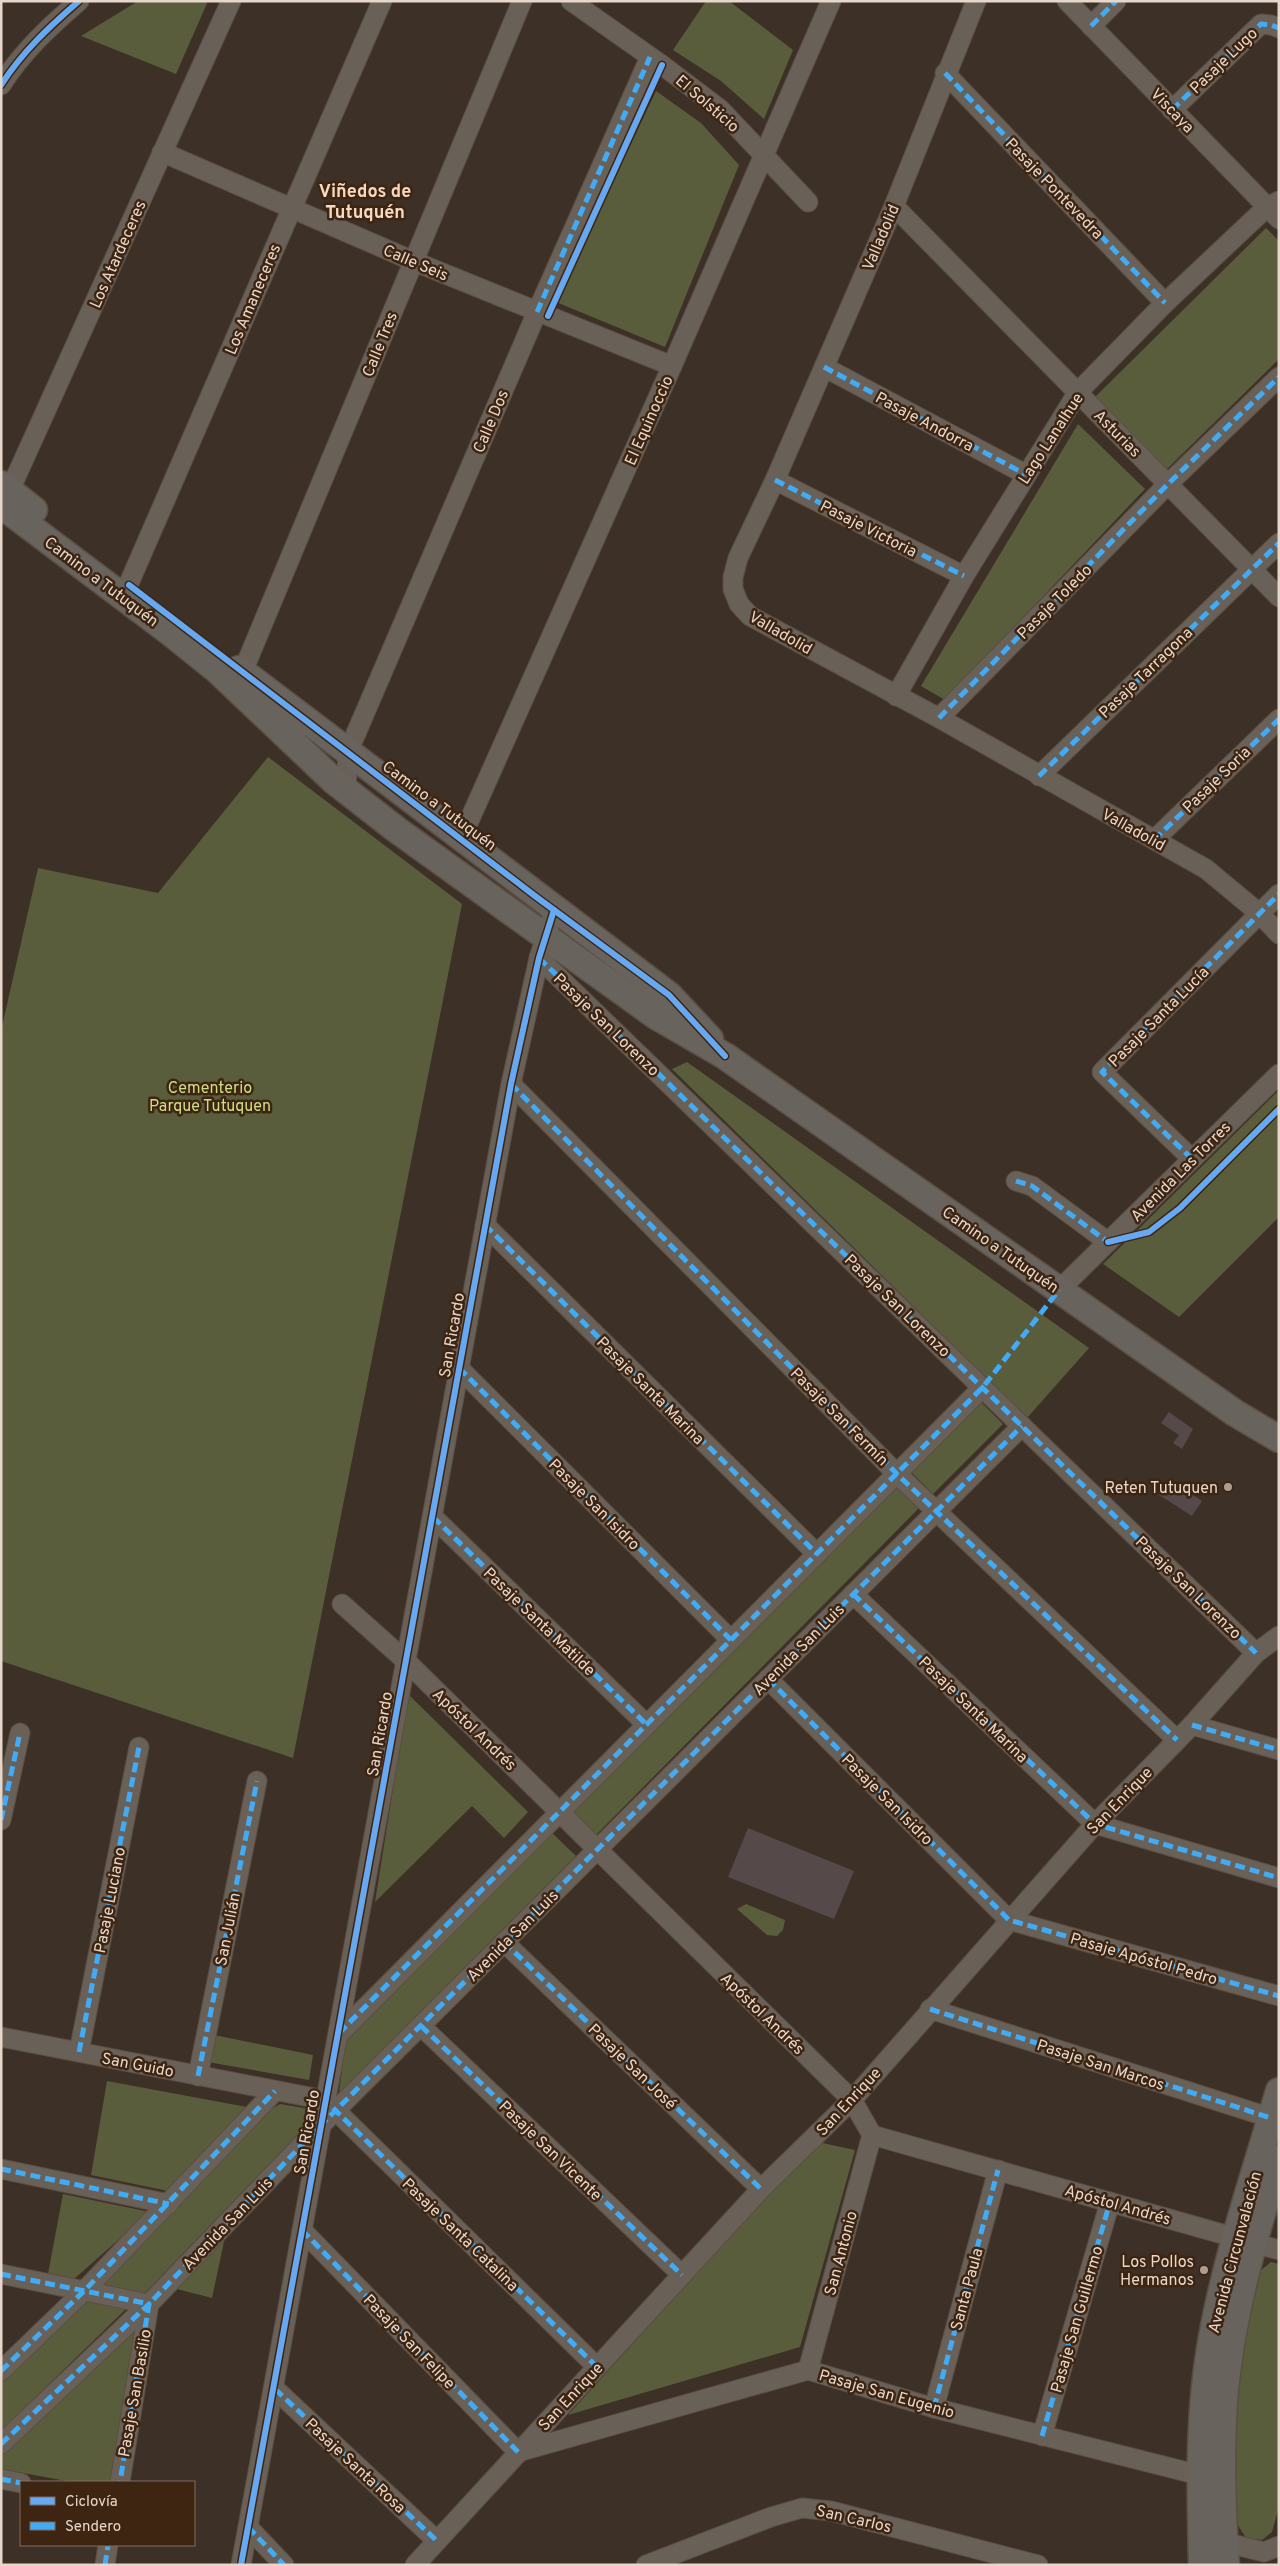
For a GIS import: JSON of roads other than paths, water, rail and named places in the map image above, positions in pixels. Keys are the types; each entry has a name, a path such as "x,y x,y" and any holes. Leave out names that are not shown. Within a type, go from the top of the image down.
{"street":[{"path":"1,85 14,64 41,33 79,1"},
{"name":"Los Atardeceres","path":"4,497 231,1"},
{"name":"Los Amaneceres","path":"126,591 382,1"},
{"name":"Calle Tres","path":"239,680 412,261 522,1"},
{"name":"El Solsticio","path":"571,1 650,56 720,109 808,202"},
{"name":"El Equinoccio","path":"458,836 469,821 672,366 831,1"},
{"name":"Valladolid","path":"976,1 894,206 738,558 733,577 733,589 739,604 750,616 939,718 1206,869 1259,913 1279,934"},
{"name":"Viscaya","path":"1067,1 1172,110 1275,209"},
{"path":"1091,26 1116,1"},
{"name":"Pasaje Lugo","path":"1172,110 1261,24 1271,24 1279,28"},
{"name":"Calle Dos","path":"346,790 348,752 537,312 650,56"},
{"name":"Pasaje Pontevedra","path":"946,73 1165,303"},
{"name":"Calle Seis","path":"162,152 412,261 672,366"},
{"name":"Asturias","path":"894,206 1279,596"},
{"name":"Lago Lanalhue","path":"896,696 1025,474 1078,392 1165,303 1275,209"},
{"name":"Pasaje Andorra","path":"824,367 1025,474"},
{"name":"Pasaje Toledo","path":"939,718 1168,484 1279,377"},
{"name":"Pasaje Victoria","path":"774,480 964,576"},
{"name":"Camino a Tutuquén","path":"4,497 126,591 171,633 348,752 554,910 669,995 725,1056"},
{"name":"Pasaje Tarragona","path":"1039,776 1279,543"},
{"name":"Camino a Tutuquén","path":"239,680 346,790 542,947 725,1056 1234,1413 1279,1439"},
{"name":"Pasaje Soria","path":"1154,840 1279,719"},
{"path":"397,830 426,812"},
{"path":"1259,913 1279,894"},
{"name":"San Ricardo","path":"241,2565 321,2126 330,2105 338,2035 485,1225 512,1084 542,947 554,910"},
{"name":"Pasaje Santa Lucía","path":"1192,1159 1102,1072 1259,913"},
{"name":"Pasaje San Lorenzo","path":"542,947 1022,1426 1256,1653"},
{"name":"Avenida Las Torres","path":"1060,1290 1279,1074"},
{"name":"Pasaje San Fermín","path":"512,1084 897,1474 1176,1740"},
{"path":"1016,1182 1032,1186 1108,1242"},
{"name":"Pasaje Santa Marina","path":"485,1225 817,1554"},
{"name":"Pasaje San Isidro","path":"459,1368 731,1640"},
{"path":"338,2035 983,1387"},
{"name":"Avenida San Luis","path":"330,2105 421,2026 1022,1426"},
{"name":"Pasaje Santa Matilde","path":"433,1517 647,1725"},
{"name":"Pasaje Santa Marina","path":"853,1594 1095,1824"},
{"name":"Apóstol Andrés","path":"342,1604 407,1662 852,2100 872,2135 1279,2250"},
{"name":"San Enrique","path":"415,2565 761,2189 852,2100 930,2009 1095,1824 1192,1724 1256,1653 1279,1636"},
{"name":"Pasaje San Isidro","path":"768,1679 1009,1920"},
{"path":"1192,1724 1279,1750"},
{"path":"1,1820 20,1733"},
{"name":"Pasaje Luciano","path":"79,2052 139,1747"},
{"name":"San Julián","path":"198,2076 257,1781"},
{"path":"1095,1824 1279,1878"},
{"name":"Pasaje Apóstol Pedro","path":"1009,1920 1279,1996"},
{"name":"Pasaje San José","path":"504,1942 761,2189"},
{"name":"Pasaje San Marcos","path":"930,2009 1271,2118"},
{"name":"Pasaje San Vicente","path":"421,2026 682,2275"},
{"name":"San Guido","path":"1,2037 275,2091"},
{"path":"1,2371 85,2290 275,2091 330,2105"},
{"name":"Avenida Circunvalación","path":"1225,2554 1222,2458 1225,2390 1239,2302 1244,2240 1271,2118 1279,2091"},
{"name":"Pasaje Santa Catalina","path":"330,2105 597,2367"},
{"name":"Avenida San Luis","path":"1,2444 149,2304 321,2126"},
{"name":"San Antonio","path":"808,2370 872,2135"},
{"name":"Avenida Circunvalación","path":"1202,2565 1201,2430 1210,2348 1219,2299 1279,2158"},
{"path":"1,2169 169,2204"},
{"name":"Santa Paula","path":"934,2408 998,2170"},
{"name":"Pasaje San Guillermo","path":"1042,2436 1110,2202"},
{"name":"Pasaje San Felipe","path":"302,2230 518,2452"},
{"path":"1,2274 149,2304"},
{"name":"Pasaje San Basilio","path":"120,2481 149,2304"},
{"name":"Pasaje San Eugenio","path":"518,2452 808,2370 934,2408 1200,2476"},
{"name":"Pasaje Santa Rosa","path":"274,2389 436,2541"},
{"path":"1,2480 20,2483"},
{"name":"San Carlos","path":"646,2565 771,2517 802,2508 831,2511 1038,2565"},
{"path":"248,2527 284,2565"},
{"path":"105,2565 108,2546"},
{"path":"1225,2554 1264,2552 1279,2546"}],"place":[{"name":"Reten Tutuquen","path":"1228,1487"},
{"name":"Los Pollos Hermanos","path":"1204,2270"}],"district":[{"name":"Viñedos de Tutuquén","path":"365,201"}],"park label":[{"name":"Cementerio Parque Tutuquen","path":"210,1096"}]}
